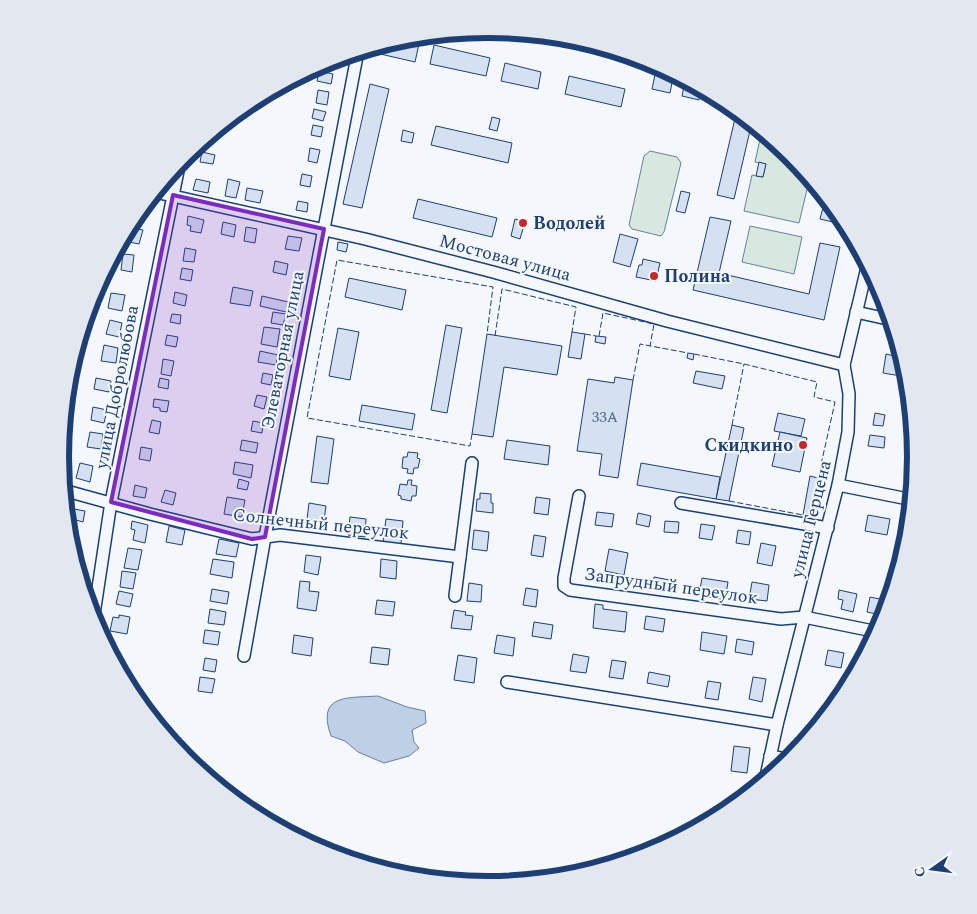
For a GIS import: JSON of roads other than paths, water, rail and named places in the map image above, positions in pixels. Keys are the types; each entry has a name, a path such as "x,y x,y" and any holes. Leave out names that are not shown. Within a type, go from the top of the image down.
{"street":[{"name":"Элеваторная улица","path":"244,656 356,59"},
{"name":"улица Добролюбова","path":"96,604 111,502 178,175"},
{"name":"Мостовая улица","path":"163,194 324,229 493,272 667,321 844,365"},
{"name":"улица Герцена","path":"767,770 838,485 848,432 849,394 844,365 866,273"},
{"path":"856,312 885,318"},
{"path":"455,596 472,464"},
{"path":"838,485 905,499"},
{"name":"Солнечный переулок","path":"71,492 150,514 252,539 280,536 460,557"},
{"name":"Запрудный переулок","path":"579,496 564,578 564,586 570,590 781,619 804,616"},
{"path":"681,502 828,528"},
{"path":"804,616 871,630"},
{"path":"507,682 777,725"},
{"path":"770,756 781,758"}],"water":[{"path":"378,696 407,707 425,711 426,723 412,730 414,742 419,748 409,756 384,763 358,752 345,741 331,736 327,722 331,705 346,698"}],"place":[{"name":"Водолей","path":"523,223"},
{"name":"Полина","path":"654,276"},
{"name":"Скидкино","path":"803,445"}]}
